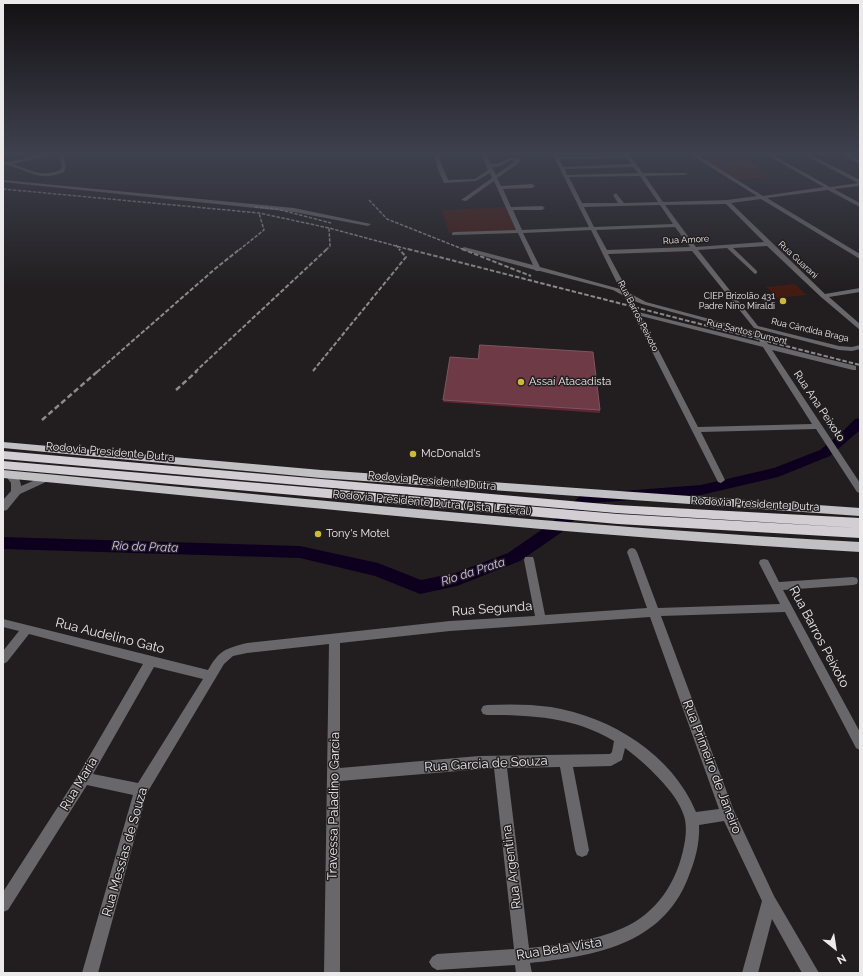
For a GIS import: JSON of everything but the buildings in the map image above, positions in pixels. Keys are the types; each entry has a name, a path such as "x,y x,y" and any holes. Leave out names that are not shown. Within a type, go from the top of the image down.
{"highway":[{"name":"Rodovia Presidente Dutra (Pista Lateral)","path":"3,445 321,474 860,512"},
{"name":"Rodovia Presidente Dutra","path":"3,456 545,508 860,533"},
{"name":"Rodovia Presidente Dutra (Pista Lateral)","path":"5,472 45,479 512,523 765,543 860,548"},
{"name":"Rodovia Presidente Dutra","path":"5,472 545,508"},
{"name":"Rodovia Presidente Dutra","path":"617,514 860,523"}],"street":[{"path":"191,199 250,204 368,224"},
{"path":"504,199 538,270"},
{"name":"Rua Barros Peixoto","path":"578,199 721,480"},
{"path":"618,199 622,204"},
{"path":"659,199 694,249"},
{"path":"581,205 727,202 750,199"},
{"path":"764,199 860,257"},
{"path":"848,199 860,205"},
{"name":"Rua Guarani","path":"727,202 767,244 860,328"},
{"path":"509,210 542,208"},
{"path":"454,234 678,225"},
{"name":"Rua Amore","path":"605,252 694,249 767,244"},
{"path":"729,247 755,272"},
{"name":"Rua Cândida Braga","path":"464,249 519,265 615,289 644,303 760,334"},
{"name":"Rua Cândida Braga","path":"694,249 756,327 839,348 860,348"},
{"path":"823,296 860,290"},
{"name":"Rua Santos Dumont","path":"636,313 853,368"},
{"name":"Rua Ana Peixoto","path":"760,334 765,345 860,490"},
{"path":"696,430 818,426"},
{"path":"5,472 16,482 16,492"},
{"path":"3,507 16,492 45,479"},
{"name":"Rua Primeiro de Janeiro","path":"632,552 728,814 769,901 810,973"},
{"path":"529,560 542,620"},
{"name":"Rua Barros Peixoto","path":"764,563 860,744"},
{"name":"Rua Barros Peixoto","path":"776,586 853,581"},
{"name":"Rua Segunda","path":"210,676 223,657 239,649 450,626 655,612 788,608"},
{"name":"Rua Audelino Gato","path":"3,623 210,676"},
{"path":"3,659 27,629"},
{"name":"Travessa Paladino Garcia","path":"332,973 335,639"},
{"name":"Rua Maria","path":"3,905 84,778 151,661"},
{"name":"Rua Messias de Souza","path":"90,973 141,790 210,676"},
{"name":"Rua Bela Vista","path":"437,962 523,956 585,947 616,938 648,921 667,902 680,882 688,862 693,833 692,819 683,798 654,762 621,737 582,720 560,714 531,711 487,710"},
{"name":"Rua Garcia de Souza","path":"334,775 479,762 611,760 618,756 621,737"},
{"path":"565,760 582,850"},
{"name":"Rua Argentina","path":"500,762 524,973"},
{"path":"84,778 141,790"},
{"path":"692,819 728,814"},
{"path":"750,973 769,901"}],"shaded area":[{"path":"505,207 516,230 449,233 442,210"},
{"path":"795,284 806,295 777,298 766,287"}],"waterway":[{"name":"Rio da Prata","path":"3,543 300,552 378,570 420,587 457,579 514,557 556,528 587,498 701,490 778,472 825,453 845,437 860,422"}],"railway":[{"path":"105,199 259,213"},
{"path":"369,200 387,219 465,250"},
{"path":"255,207 277,209 331,223"},
{"path":"239,250 264,230 259,213"},
{"path":"259,213 329,228"},
{"path":"327,249 330,246 329,228"},
{"path":"329,228 397,246"},
{"path":"397,246 411,250"},
{"path":"397,246 400,250"},
{"path":"97,372 216,268 240,249"},
{"path":"195,372 327,249"},
{"path":"313,371 406,257 399,249"},
{"path":"408,249 860,365"},
{"path":"462,249 531,276"},
{"path":"42,420 98,371"},
{"path":"176,390 197,371"}],"place":[{"name":"CIEP Brizolão 431 Padre Nino Miraldi","path":"783,301"},
{"name":"Assaí Atacadista","path":"521,382"},
{"name":"McDonald's","path":"413,454"},
{"name":"Tony's Motel","path":"318,534"}]}
